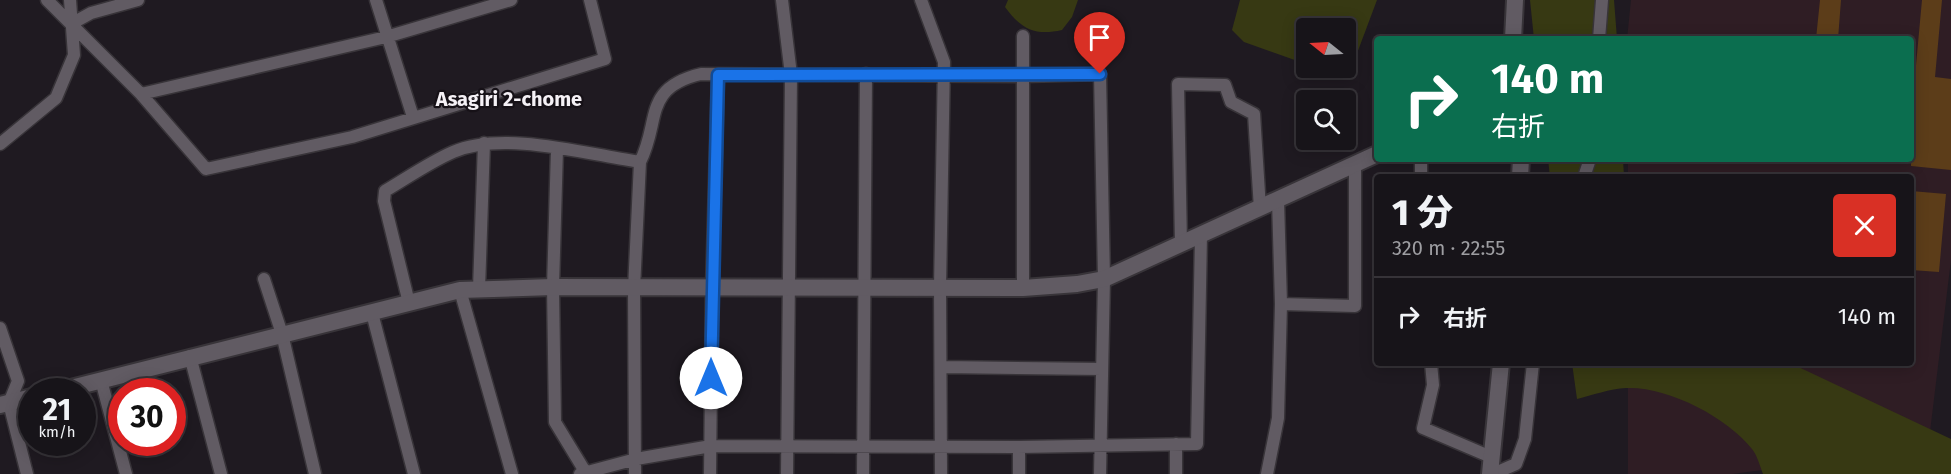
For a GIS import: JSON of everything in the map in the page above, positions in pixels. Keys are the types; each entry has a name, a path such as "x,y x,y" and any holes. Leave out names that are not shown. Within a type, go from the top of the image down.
{"street":[{"path":"47,0 141,94 206,169 352,137 605,59 590,0"},
{"path":"0,144 56,98 74,55 70,0"},
{"path":"71,24 91,13 138,0"},
{"path":"376,0 413,117"},
{"path":"141,94 386,37 511,0"},
{"path":"782,0 791,75 787,474"},
{"path":"921,0 944,62 945,75 940,288 941,474"},
{"path":"1513,36 1515,0"},
{"path":"1599,36 1602,0"},
{"path":"1023,36 1023,288"},
{"path":"863,474 866,74"},
{"path":"635,474 634,289 640,162 649,145 653,113 667,88 688,77 866,74 1024,76 1100,74 1104,279 1100,474"},
{"path":"710,474 718,75"},
{"path":"1181,245 1178,84 1225,85 1231,102 1254,114 1260,209"},
{"path":"409,303 384,201 385,191 453,152 484,143 527,144 640,162"},
{"path":"479,289 484,143"},
{"path":"557,149 554,287 555,422 583,473 636,459 711,446 1019,447 1197,444 1201,236"},
{"path":"96,381 460,290 554,287 634,289 1023,288 1077,284 1104,279 1374,156"},
{"path":"1281,304 1355,306 1355,165"},
{"path":"1267,474 1278,418 1281,304 1278,200"},
{"path":"264,279 282,334 315,474"},
{"path":"460,290 512,474"},
{"path":"372,313 414,474"},
{"path":"0,328 18,381 4,404 27,474"},
{"path":"190,356 221,474"},
{"path":"1431,366 1433,385 1423,428 1491,468 1516,464 1525,439 1533,366"},
{"path":"1491,468 1501,366"},
{"path":"942,367 1102,369"},
{"path":"101,380 126,474"},
{"path":"1176,444 1176,474"},
{"path":"1019,447 1019,474"}],"shaded area":[{"path":"1631,0 1951,0 1951,260 1928,448 1732,474 1628,474 1628,366 1914,366 1914,174 1628,174 1628,162 1914,162 1914,36 1627,36"}],"green space":[{"path":"1008,0 1078,0 1072,17 1062,30 1044,32 1029,29 1017,21 1005,7"},
{"path":"1240,0 1377,0 1356,56 1356,18 1296,18 1296,60 1244,42 1232,30"},
{"path":"1530,0 1614,0 1617,36 1534,36"},
{"path":"1548,162 1623,162 1624,174 1550,174"},
{"path":"1572,366 1796,366 1951,439 1951,474 1763,474 1754,451 1741,437 1712,415 1677,398 1659,392 1626,388 1577,399"}],"building":[{"path":"1820,0 1841,0 1838,36 1816,36"},
{"path":"1922,0 1942,0 1935,77 1951,79 1951,170 1911,166 1911,162 1914,162 1915,76"},
{"path":"1914,191 1946,194 1939,272 1914,270"}],"district":[{"name":"Asagiri 2-chome","path":"509,99"}],"route":[{"path":"711,378 718,75 1024,76 1100,74"}]}
